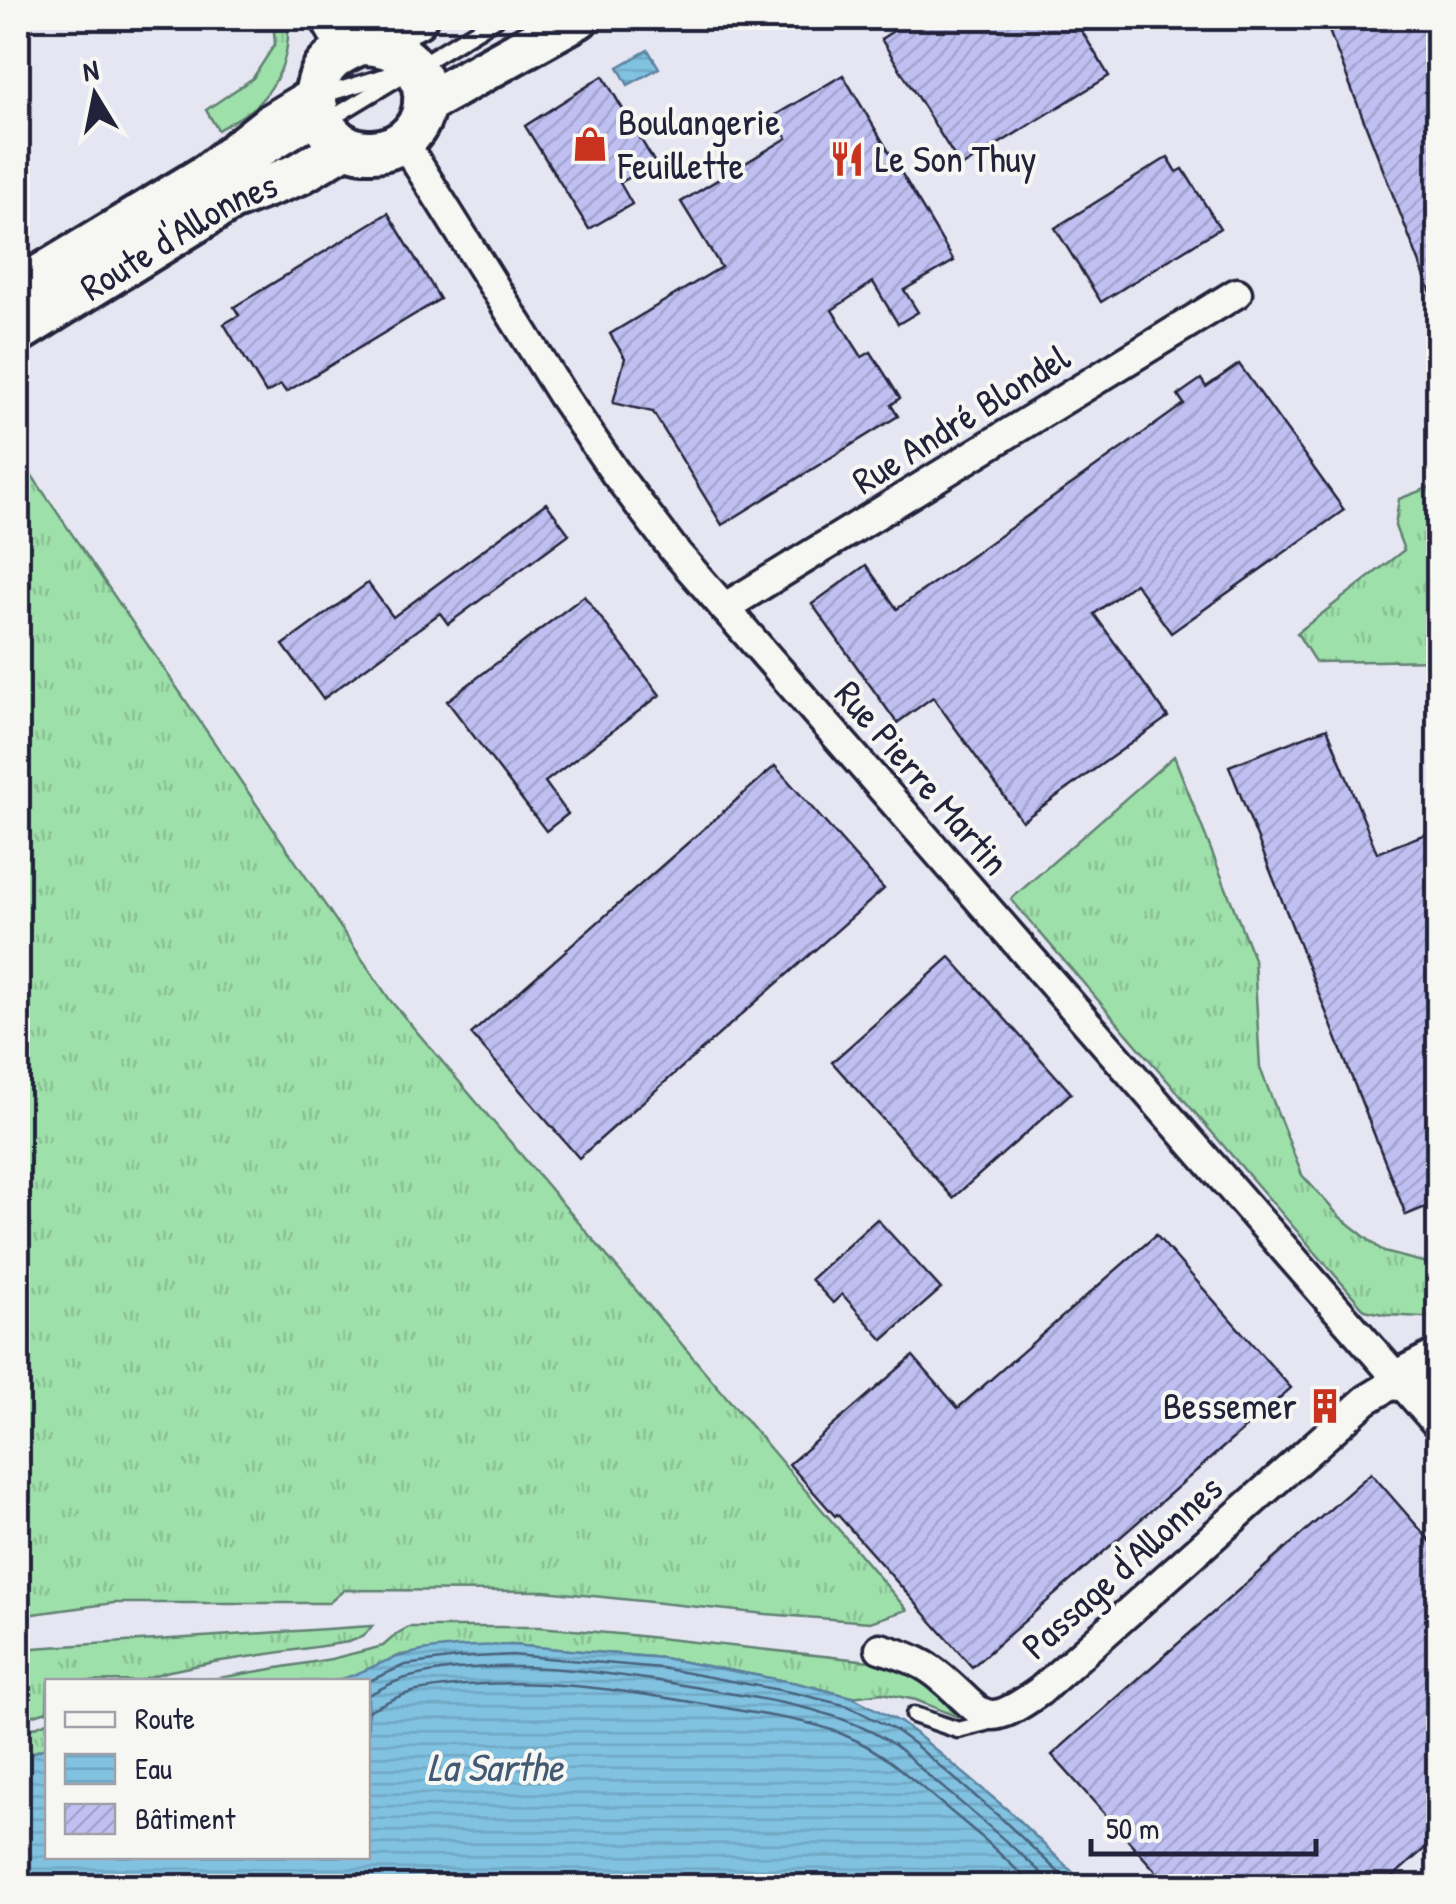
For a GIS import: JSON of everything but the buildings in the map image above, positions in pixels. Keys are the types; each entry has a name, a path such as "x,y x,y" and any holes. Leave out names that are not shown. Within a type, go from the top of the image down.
{"main road":[{"path":"343,37 392,48 404,56 420,85 421,118 413,131 390,148 360,151 328,122 318,83 343,37 416,18"},
{"path":"420,85 578,18"},
{"name":"Route d'Allonnes","path":"18,289 208,174 270,125 328,122"},
{"name":"Route d'Allonnes","path":"18,332 231,200 299,174 328,122"},
{"path":"1399,1380 1438,1360"}],"street":[{"name":"Rue Pierre Martin","path":"402,141 562,395 673,549 1438,1425"},
{"name":"Rue André Blondel","path":"724,608 1237,293"},
{"name":"Passage d'Allonnes","path":"992,1715 1010,1712 1040,1690 1366,1400 1399,1380"},
{"path":"880,1648 934,1671 978,1711 992,1715"}],"lane":[{"path":"328,122 420,85 497,18"},
{"path":"217,188 328,122 420,85"},
{"path":"914,1715 958,1730 986,1723 992,1715"}],"green space":[{"path":"273,18 287,18 288,29 284,60 276,80 253,108 218,130 206,110 253,78 275,44"},
{"path":"18,455 390,1000 907,1610 870,1622 545,1591 344,1590 329,1603 114,1603 18,1616"},
{"path":"1438,484 1438,660 1315,662 1297,633 1404,550 1395,526 1399,499"},
{"path":"1174,756 1254,959 1260,1068 1302,1175 1340,1217 1384,1252 1438,1266 1438,1318 1365,1310 1011,899"},
{"path":"372,1626 364,1636 349,1642 214,1662 143,1679 45,1679 45,1712 18,1720 18,1649"},
{"path":"409,1627 539,1627 879,1662 916,1677 958,1717 916,1700 882,1693 852,1697 663,1658 512,1645 401,1655 343,1679 213,1679 331,1659 383,1646"},
{"path":"45,1723 45,1748 18,1759 18,1734"}],"water":[{"path":"648,50 659,68 628,85 618,67"},
{"name":"La Sarthe","path":"511,1645 663,1658 852,1697 919,1736 1009,1811 1087,1886 18,1886 18,1759 45,1748 45,1859 370,1859 370,1679 341,1679 414,1653"}],"place":[{"name":"Boulangerie Feuillette","path":"590,144"},
{"name":"Le Son Thuy","path":"847,159"},
{"name":"Bessemer","path":"1325,1406"}]}
